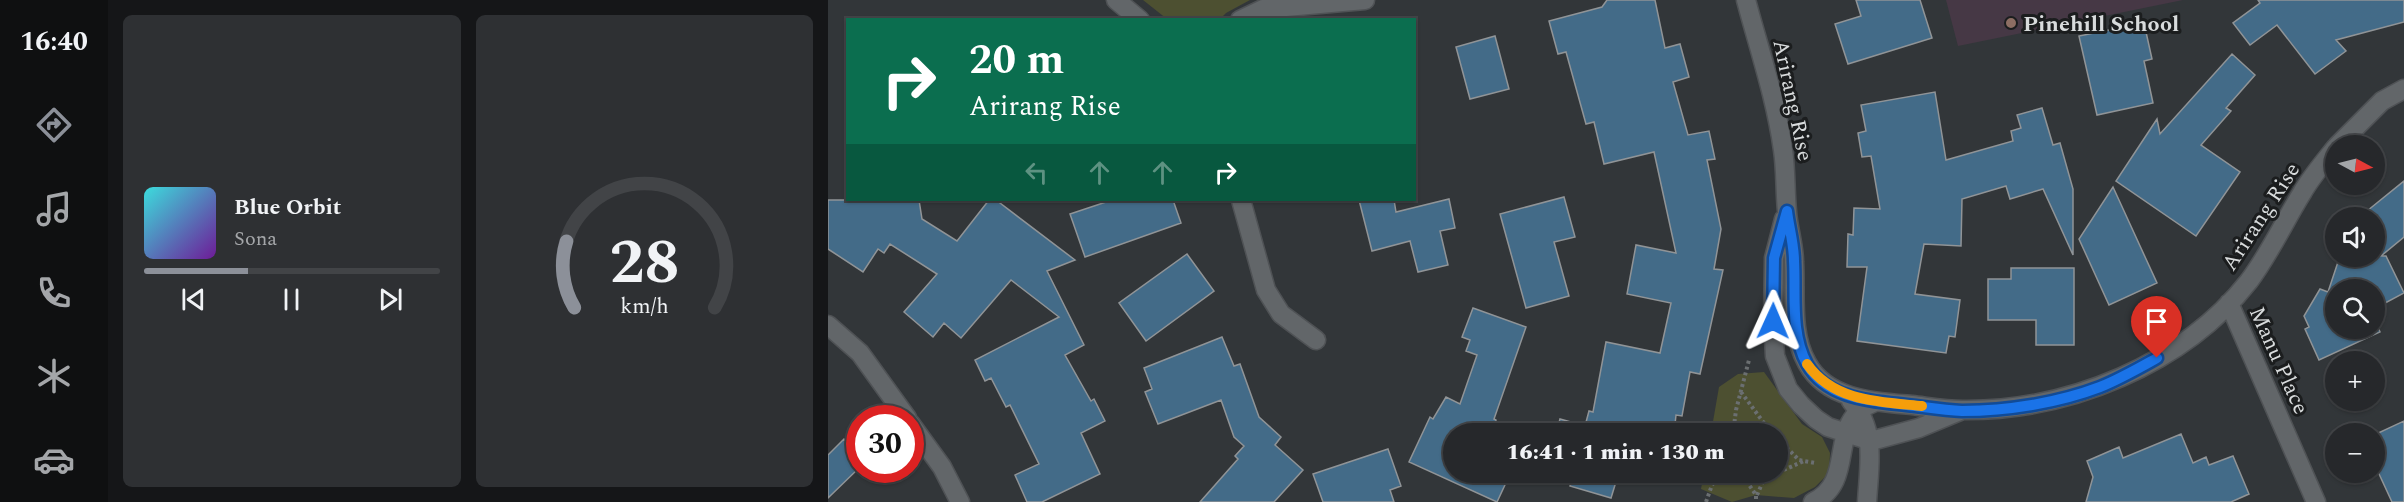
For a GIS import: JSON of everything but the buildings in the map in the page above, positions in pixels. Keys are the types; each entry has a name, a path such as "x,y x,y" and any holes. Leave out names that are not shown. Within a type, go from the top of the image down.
{"street":[{"path":"1116,0 1138,18"},
{"path":"1244,18 1263,9 1365,0"},
{"name":"Arirang Rise","path":"1746,0 1780,125 1787,211 1794,261 1799,342 1806,362 1816,377 1828,387 1867,406 1961,411 2035,404 2100,387 2175,347 2202,328 2229,303 2265,257 2303,190 2325,161"},
{"name":"Arirang Rise","path":"2347,135 2382,101 2404,89"},
{"path":"1240,201 1266,290 1281,314 1316,340"},
{"name":"Arirang Rise","path":"1787,211 1774,258 1774,356 1788,389 1816,419 1844,434 1871,441 1919,428 1961,411"},
{"name":"Manu Place","path":"2229,303 2316,502"},
{"path":"828,325 860,353 898,405"},
{"path":"1813,502 1828,491 1835,482 1844,434 1850,419 1867,406"},
{"path":"1867,406 1867,426 1871,441 1867,502"},
{"path":"924,442 942,467 960,502"}],"path":[{"path":"1735,423 1750,356"},
{"path":"1741,392 1764,423"},
{"path":"1788,449 1799,459 1839,469"},
{"path":"1788,467 1804,460"},
{"path":"1706,502 1714,483"},
{"path":"1748,483 1756,495"},
{"path":"1756,502 1756,495 1762,483"}],"shaded area":[{"name":"Pinehill School","path":"1946,0 2183,0 1958,46"}],"green space":[{"path":"1143,0 1250,0 1221,18 1166,18"},
{"path":"1764,372 1802,424 1822,437 1830,453 1829,473 1815,487 1794,498 1756,495 1732,502 1701,489 1702,483 1788,483 1788,423 1713,423 1719,387 1738,374"}],"slow traffic":[{"path":"1807,364 1816,377 1828,387 1844,394 1875,402 1922,406"}],"place":[{"name":"Pinehill School","path":"2011,23"}],"route":[{"path":"1773,321 1774,258 1787,211 1794,261 1799,342 1806,362 1816,377 1828,387 1844,394 1875,402 1961,411 1998,409 2035,404 2100,387 2157,358"}]}
